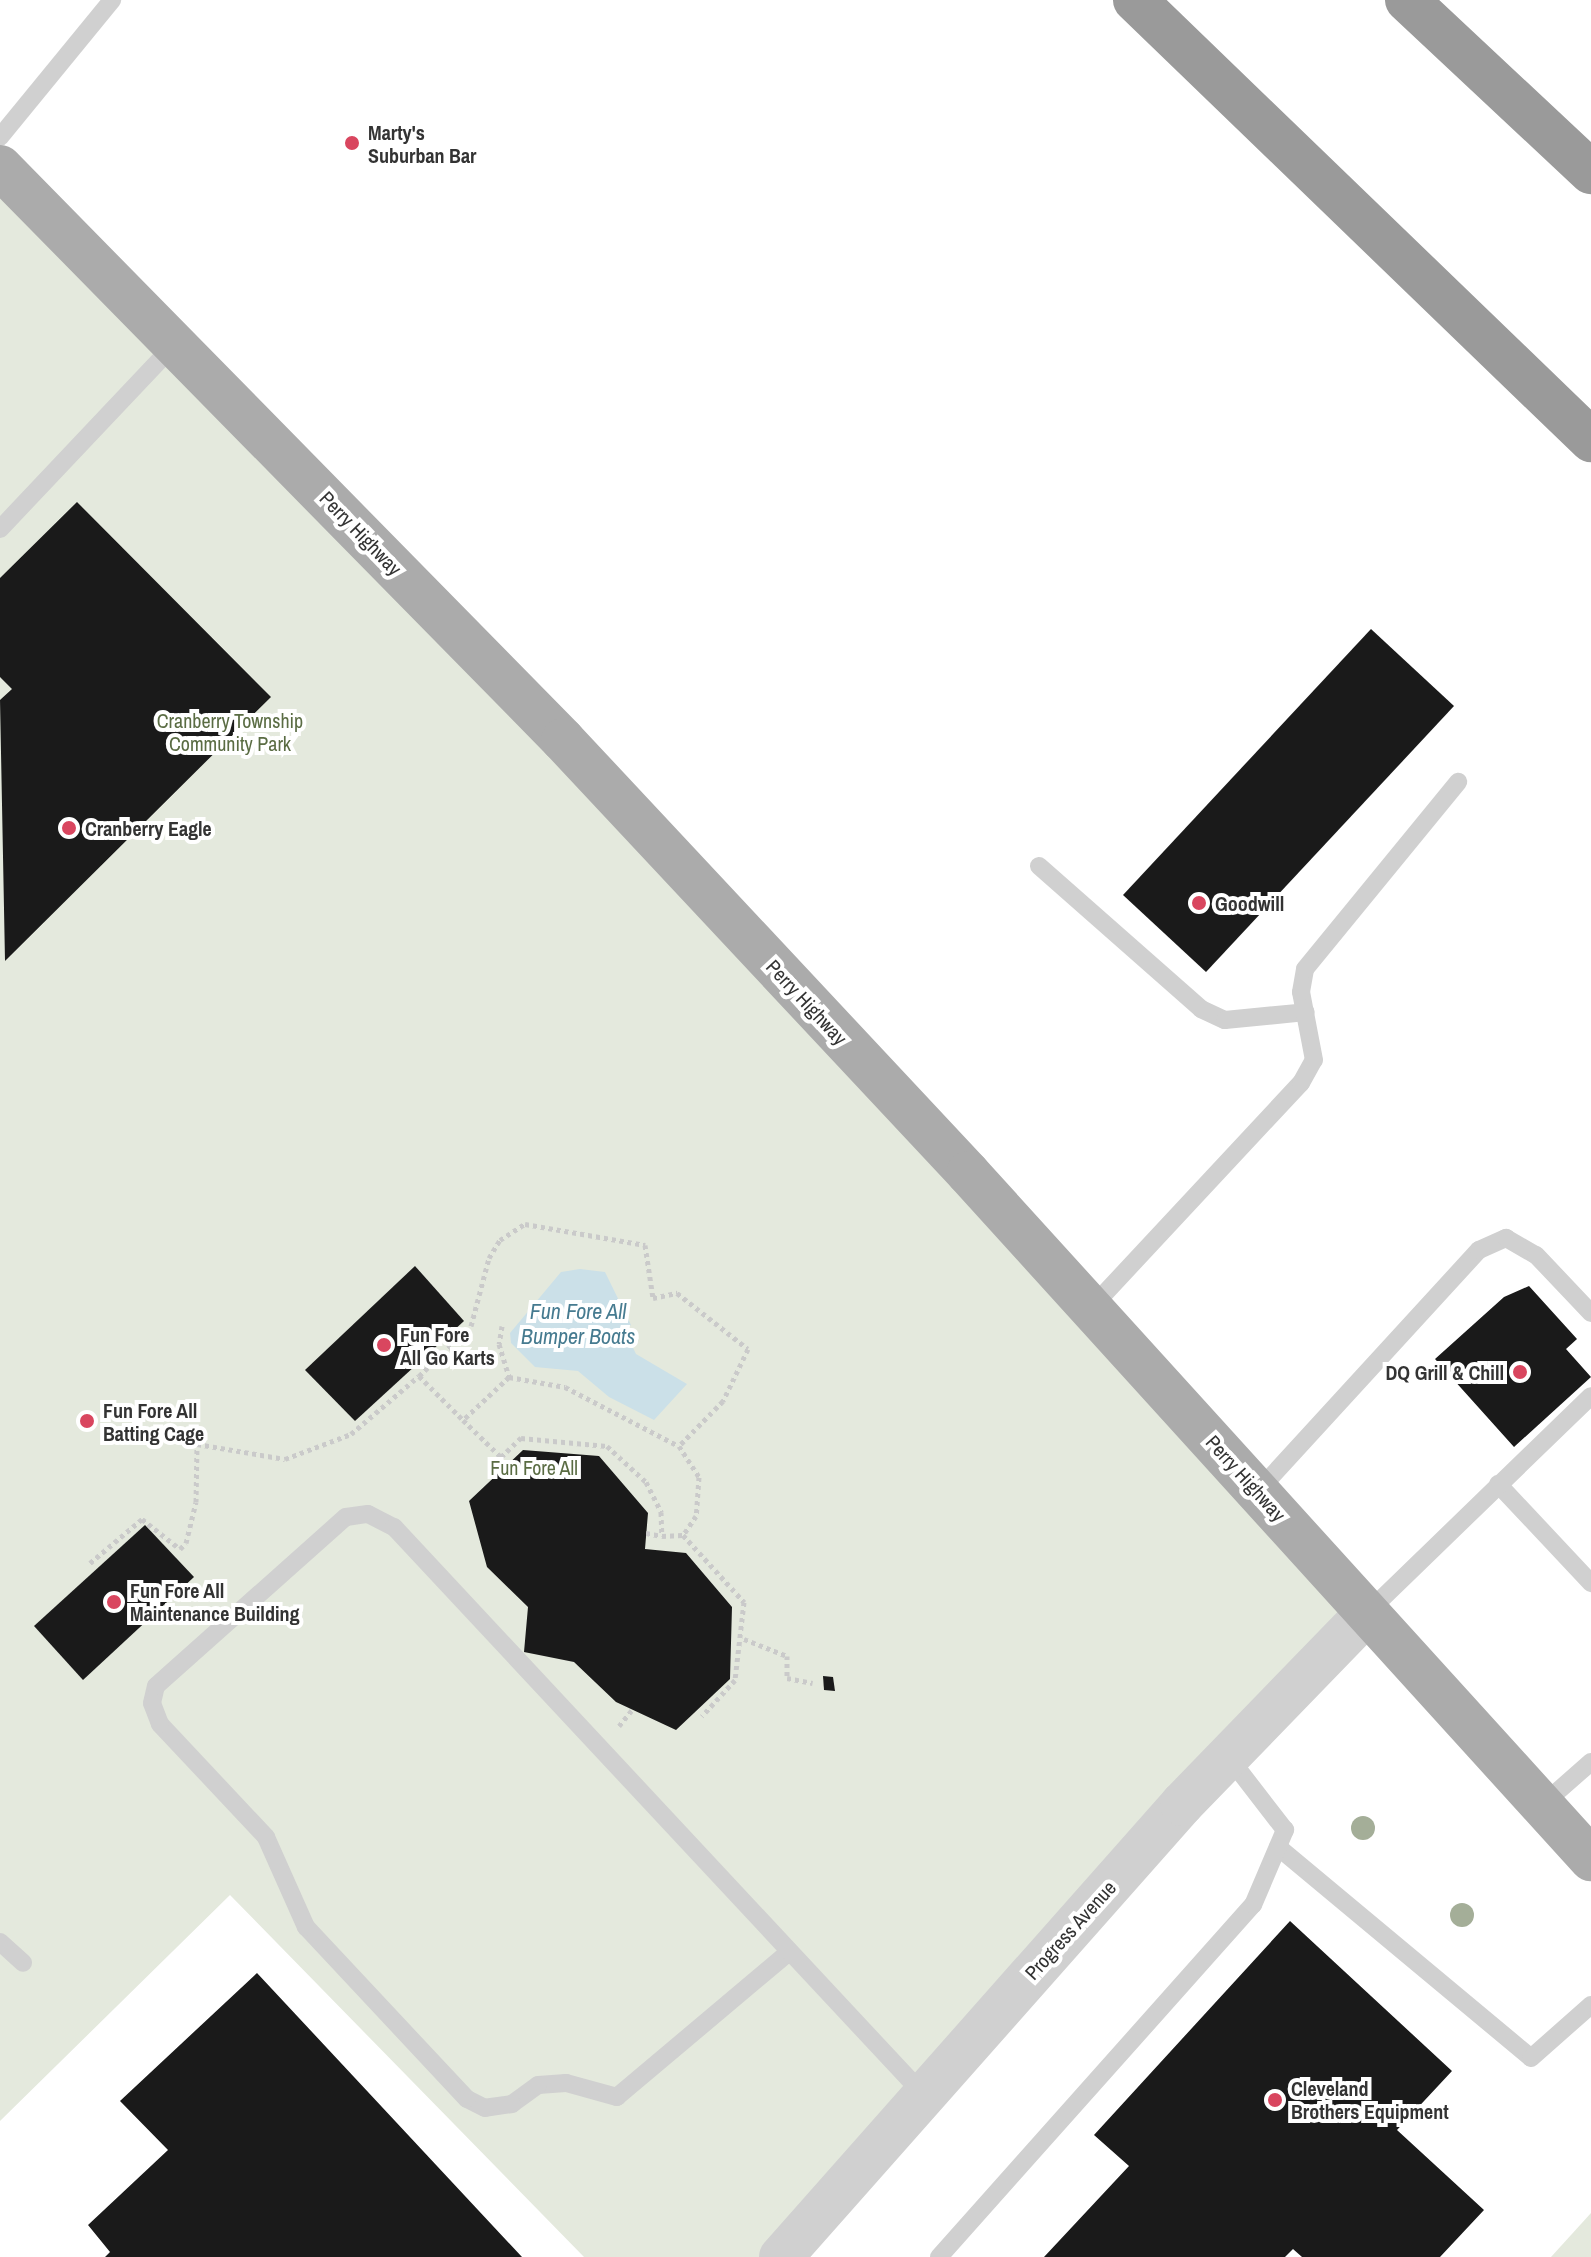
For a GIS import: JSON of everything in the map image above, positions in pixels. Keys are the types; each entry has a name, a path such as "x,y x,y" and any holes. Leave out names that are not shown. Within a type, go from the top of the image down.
{"highway":[{"path":"1135,0 1591,440"},
{"path":"1407,0 1591,172"}],"main road":[{"name":"Perry Highway","path":"0,167 563,740 1091,1308 1542,1806 1585,1840"}],"street":[{"name":"Progress Avenue","path":"781,2257 1227,1755 1368,1612"}],"lane":[{"path":"0,137 112,0"},
{"path":"0,529 176,343"},
{"path":"1091,1308 1301,1083 1314,1060 1306,1012 1305,969 1458,782"},
{"path":"1039,866 1201,1009 1225,1020 1306,1012"},
{"path":"1258,1491 1479,1250 1506,1238 1536,1255 1591,1313"},
{"path":"1368,1612 1498,1484 1589,1402"},
{"path":"1498,1484 1591,1583"},
{"path":"789,1952 617,2097 566,2083 538,2085 512,2104 485,2108 467,2099 306,1927 266,1837 160,1724 152,1703 156,1686 317,1539 346,1517 368,1514 394,1527 923,2094"},
{"path":"939,2257 1253,1905 1285,1830 1227,1755"},
{"path":"1542,1806 1591,1762"},
{"path":"1278,1847 1531,2058 1591,2005"},
{"path":"0,1942 23,1963"}],"path":[{"path":"90,1563 142,1519 180,1549 186,1543 196,1502 197,1444 285,1459 351,1434 471,1326 489,1258 500,1240 525,1224 645,1245 653,1298 677,1293 748,1349 723,1401 679,1446"},
{"path":"502,1326 499,1344 509,1377"},
{"path":"419,1376 501,1457 521,1438 607,1446 646,1482 661,1512 662,1536"},
{"path":"463,1420 509,1377"},
{"path":"509,1377 565,1387 679,1446 699,1477 696,1516 683,1535"},
{"path":"646,1533 683,1535"},
{"path":"683,1535 744,1602 744,1639 735,1680 702,1716"},
{"path":"744,1639 787,1656 787,1678 813,1683"}],"green space":[{"name":"Fun Fore All","path":"0,175 1368,1612 781,2257 584,2257 230,1895 0,2121"},
{"path":"1591,2213 1591,2257 1551,2257"}],"water":[{"name":"Fun Fore All Bumper Boats","path":"580,1269 605,1272 631,1325 624,1329 636,1354 687,1384 654,1420 609,1397 578,1371 535,1367 511,1343 510,1333 561,1272"}],"building":[{"name":"Cranberry Eagle","path":"77,502 271,697 5,961 0,700 12,689 0,677 0,578"},
{"path":"1371,629 1454,706 1206,972 1123,895"},
{"name":"Fun Fore All Go Karts","path":"415,1266 464,1321 355,1421 305,1370"},
{"path":"1529,1286 1577,1339 1566,1349 1591,1377 1514,1447 1435,1359 1504,1297"},
{"path":"523,1450 599,1456 648,1513 645,1549 686,1553 732,1607 730,1679 676,1730 616,1702 574,1662 524,1652 528,1607 487,1567 469,1501"},
{"name":"Fun Fore All Maintenance Building","path":"145,1525 194,1577 83,1680 34,1626"},
{"path":"823,1676 833,1677 835,1691 824,1690"},
{"name":"Cleveland Brothers Equipment","path":"1290,1921 1452,2071 1397,2130 1484,2210 1440,2257 1302,2257 1293,2249 1285,2257 1044,2257 1129,2166 1094,2135"},
{"path":"257,1973 522,2257 105,2257 110,2252 88,2225 168,2150 120,2101"}],"place":[{"name":"Marty's Suburban Bar","path":"352,143"},
{"name":"Cranberry Eagle","path":"69,828"},
{"name":"Goodwill","path":"1199,903"},
{"name":"Fun Fore All Go Karts","path":"384,1345"},
{"name":"DQ Grill & Chill","path":"1520,1372"},
{"name":"Fun Fore All Batting Cage","path":"87,1421"},
{"name":"Fun Fore All Maintenance Building","path":"114,1602"},
{"name":"Cleveland Brothers Equipment","path":"1275,2100"}],"park label":[{"name":"Cranberry Township Community Park","path":"230,732"}]}
